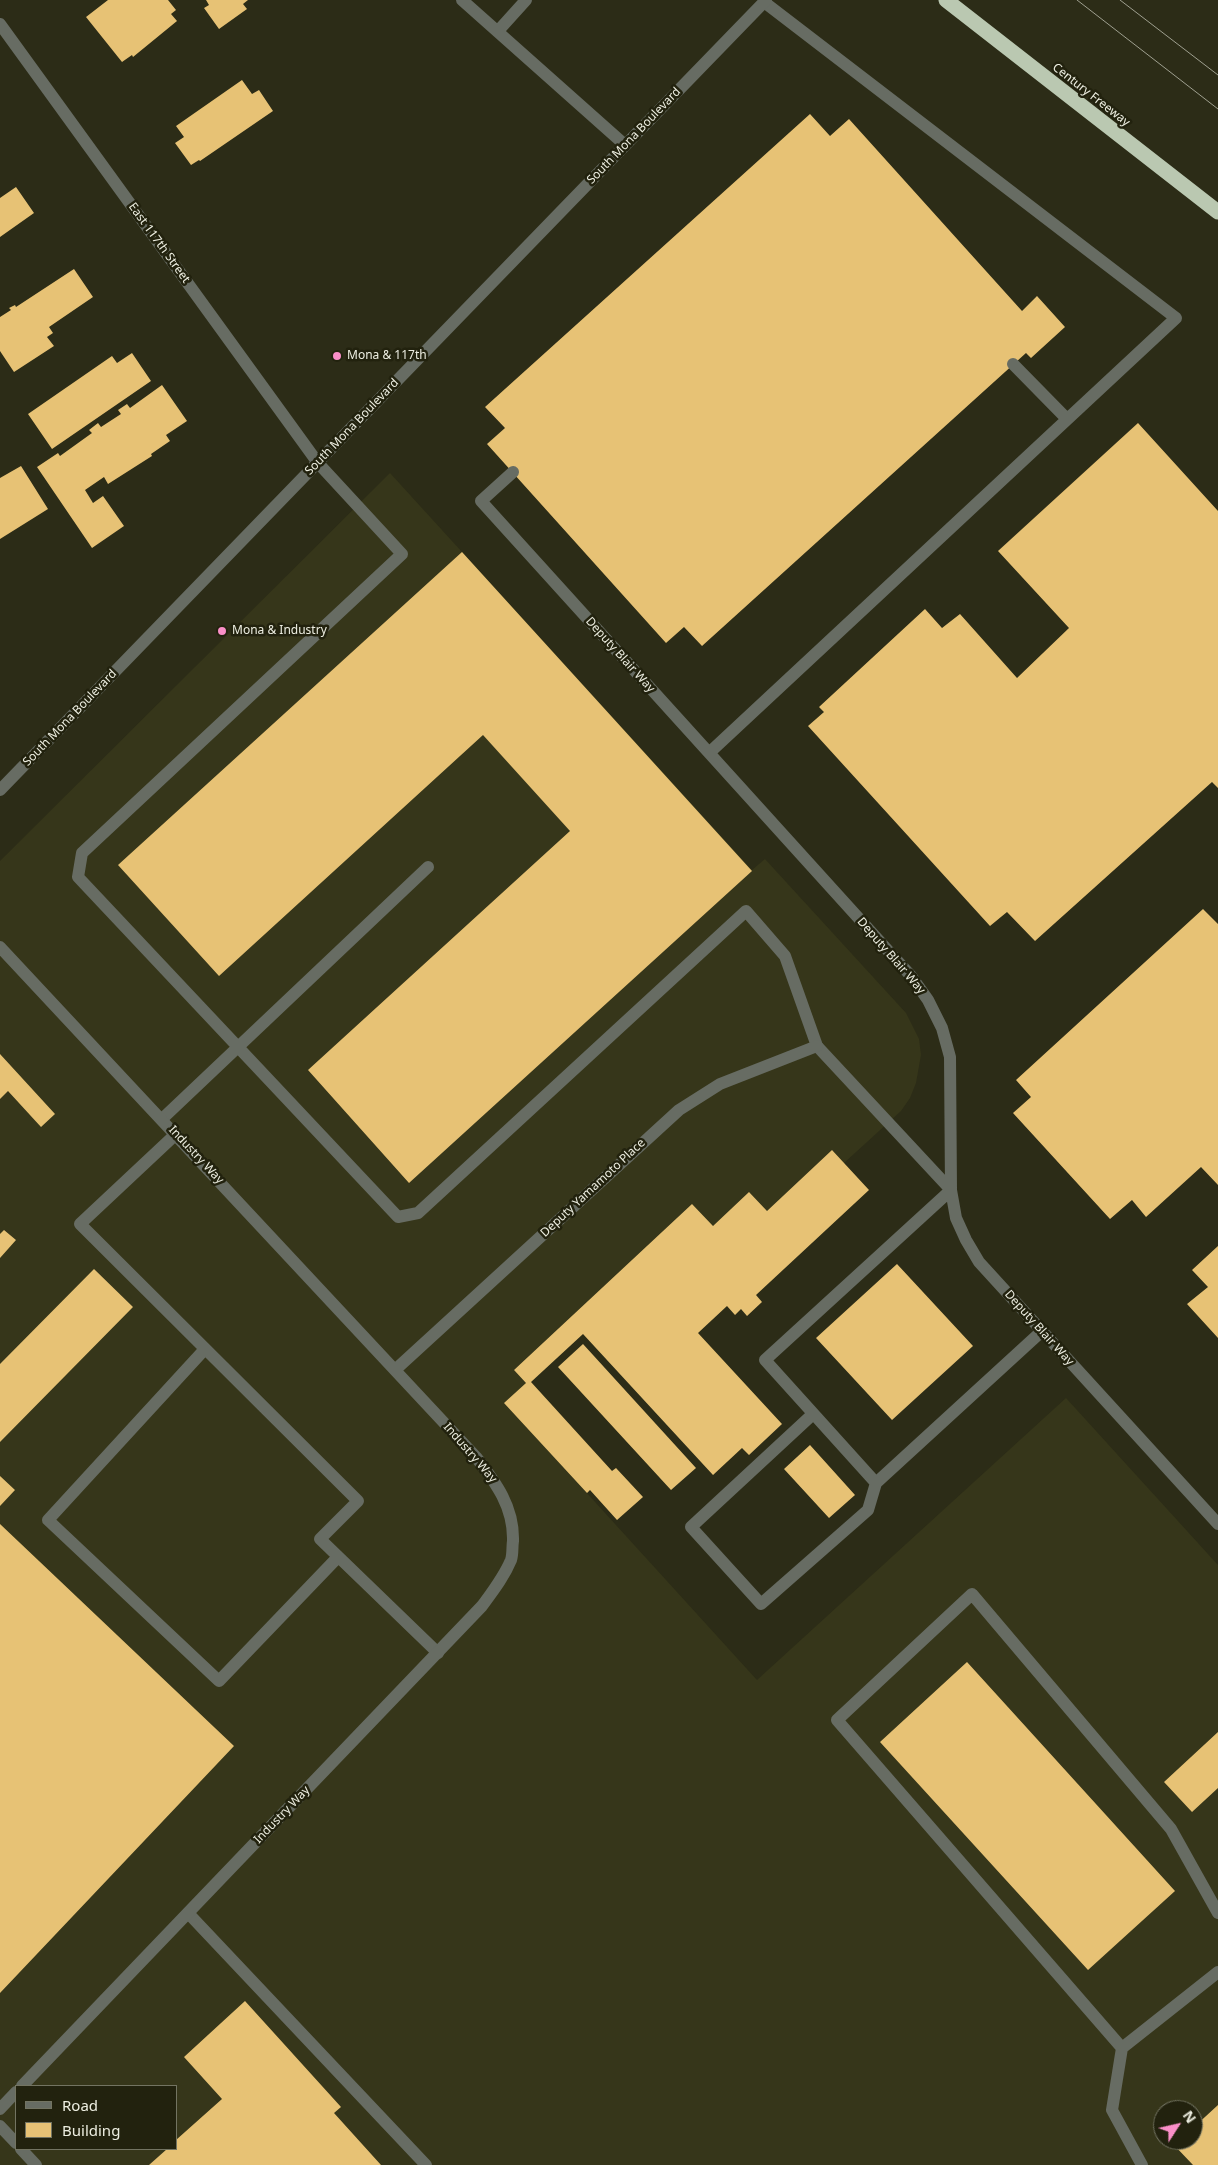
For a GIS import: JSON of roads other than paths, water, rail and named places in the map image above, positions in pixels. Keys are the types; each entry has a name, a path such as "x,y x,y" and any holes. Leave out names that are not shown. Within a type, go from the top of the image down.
{"highway":[{"name":"Century Freeway","path":"946,0 1218,212"}],"street":[{"path":"462,0 625,145"},
{"path":"498,31 526,0"},
{"path":"709,753 1176,318 765,1"},
{"name":"South Mona Boulevard","path":"0,790 765,1"},
{"name":"East 117th Street","path":"0,24 318,462 402,554 82,853 78,877 238,1047"},
{"path":"1013,364 1067,419"},
{"name":"Deputy Blair Way","path":"513,472 481,500 911,976 928,1000 942,1028 950,1056 951,1190 956,1218 979,1262 1218,1524"},
{"path":"162,1119 428,867"},
{"path":"238,1047 398,1217 418,1213 746,912 786,956 817,1046 951,1190 765,1360 876,1483"},
{"name":"Industry Way","path":"0,947 476,1457 497,1484 509,1508 513,1537 512,1558 498,1584 482,1606 23,2085"},
{"name":"Deputy Yamamoto Place","path":"395,1370 679,1110 720,1084 817,1046"},
{"path":"176,1134 80,1224 358,1501 320,1539 438,1653"},
{"path":"813,1414 691,1527 761,1604 868,1510 876,1483 1042,1331"},
{"path":"205,1349 48,1520 219,1681 338,1557"},
{"path":"1122,2048 837,1720 972,1594 1170,1829 1218,1913"},
{"path":"188,1913 426,2165"},
{"path":"1142,2165 1112,2110 1122,2048 1218,1972"},
{"path":"0,2109 15,2093"},
{"path":"0,2126 15,2143"},
{"path":"22,2150 36,2165"}],"tram line":[{"path":"1077,0 1218,109"},
{"path":"1120,0 1218,75"}],"place":[{"name":"Mona & 117th","path":"337,356"},
{"name":"Mona & Industry","path":"222,631"}]}
